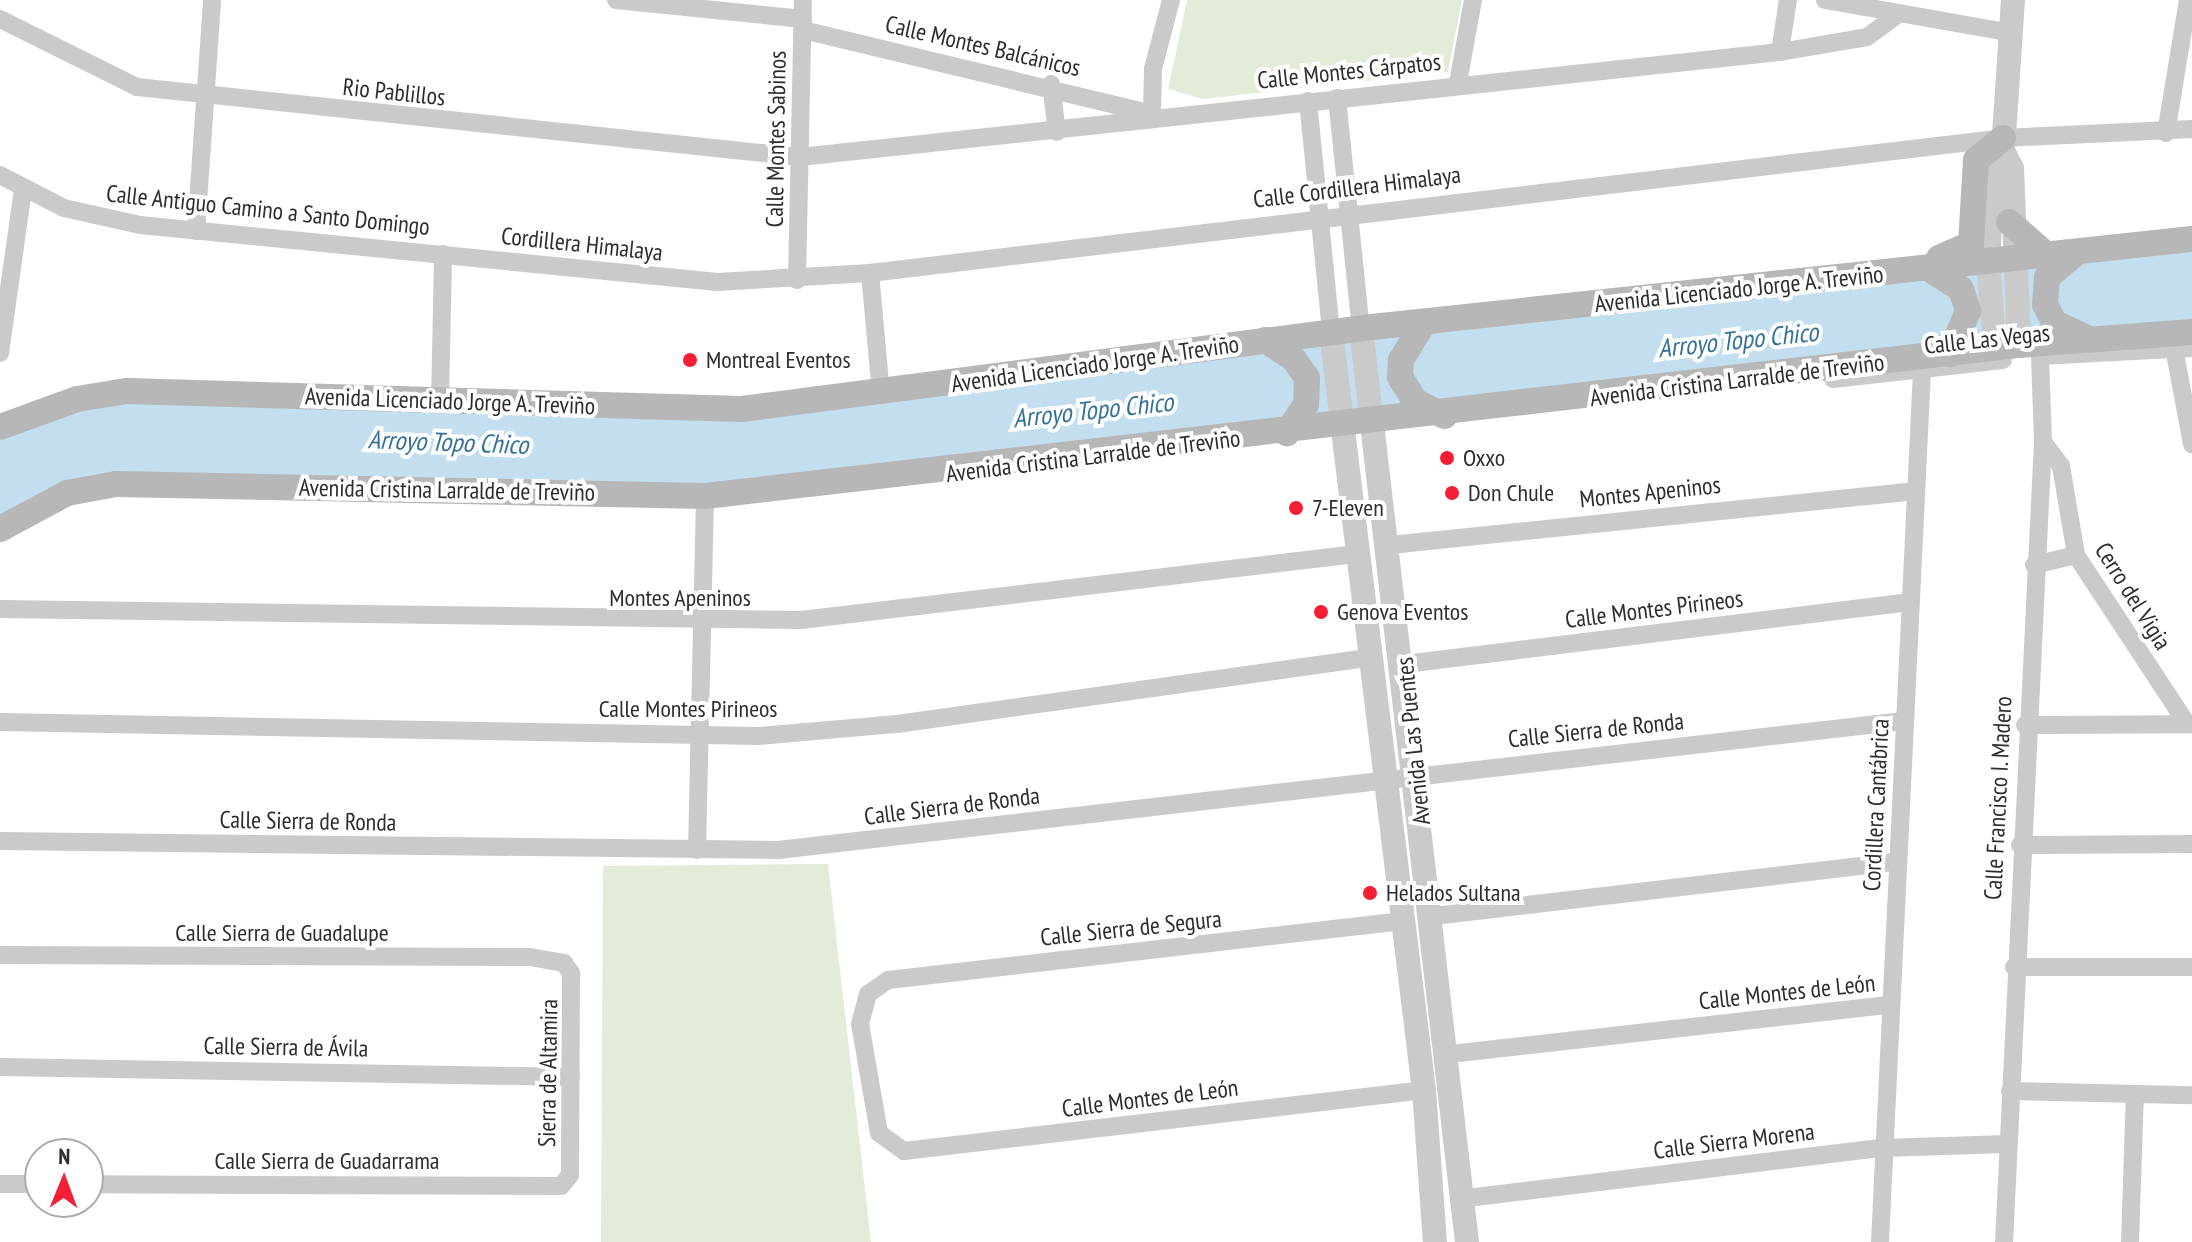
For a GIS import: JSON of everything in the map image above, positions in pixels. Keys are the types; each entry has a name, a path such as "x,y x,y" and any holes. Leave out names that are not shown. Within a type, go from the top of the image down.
{"main road":[{"path":"1749,285 1966,250 1976,160 2003,145"},
{"path":"2009,222 2050,263 2045,305 2062,328 2090,339"},
{"name":"Avenida Licenciado Jorge A. Treviño","path":"0,427 77,399 127,391 742,409 881,395 1265,340 1332,342 1363,339 1424,322 1749,285 1940,275 2050,263 2076,253 2192,239"},
{"path":"1940,275 1961,289 1968,311 1954,347"},
{"path":"1424,322 1407,347 1400,377 1434,412"},
{"name":"Avenida Cristina Larralde de Treviño","path":"0,529 67,493 116,484 705,496 1293,427 1692,386 1954,347 2090,339 2186,343"},
{"path":"1265,340 1293,358 1308,392 1293,427"}],"street":[{"path":"196,231 212,0"},
{"name":"Calle Montes Balcánicos","path":"616,0 803,16 1152,114"},
{"path":"1152,114 1153,69 1171,0"},
{"path":"1458,83 1473,0"},
{"path":"1780,52 1788,0"},
{"path":"1825,0 1896,16 2012,33"},
{"path":"2013,0 2003,145 1993,168 2000,268 2013,344"},
{"path":"2166,133 2187,1"},
{"name":"Calle Montes Sabinos","path":"797,280 803,16"},
{"name":"Calle Montes Cárpatos","path":"800,157 1057,132 1152,114 1780,52 1867,37 1896,16"},
{"name":"Rio Pablillos","path":"0,19 104,76 206,97 800,157"},
{"path":"1051,84 1057,132"},
{"name":"Avenida Las Puentes","path":"1337,98 1363,339 1405,664 1467,1198 1467,1242"},
{"name":"Avenida Las Puentes","path":"1308,101 1356,554 1424,1090 1435,1242"},
{"path":"2003,145 2192,129"},
{"path":"2000,268 2009,222 2012,168 2003,145"},
{"name":"Calle Cordillera Himalaya","path":"717,282 797,280 870,273 1350,211 2003,145"},
{"name":"Calle Antiguo Camino a Santo Domingo","path":"0,175 23,189 100,217 196,231 443,254"},
{"path":"0,353 23,189"},
{"path":"440,401 443,254"},
{"name":"Cordillera Himalaya","path":"443,254 717,282"},
{"path":"870,273 881,395"},
{"path":"2186,343 2192,444"},
{"name":"Calle Las Vegas","path":"1692,386 1714,390 1922,370 2013,344 2186,343"},
{"name":"Calle Francisco I. Madero","path":"2004,1242 2025,725 2043,442 2013,344"},
{"name":"Cordillera Cantábrica","path":"1880,1242 1882,1148 1922,370"},
{"name":"Cerro del Vigia","path":"2043,442 2061,466 2076,555 2189,724"},
{"name":"Montes Apeninos","path":"1390,545 1916,491"},
{"path":"697,850 705,496"},
{"name":"Montes Apeninos","path":"0,609 701,624 859,616 1356,554"},
{"path":"2034,565 2076,555"},
{"name":"Calle Montes Pirineos","path":"1405,664 1910,602"},
{"name":"Calle Montes Pirineos","path":"0,722 699,735 897,724 1371,657"},
{"name":"Calle Sierra de Ronda","path":"0,841 697,850 832,845 1416,773 1904,721"},
{"path":"2025,725 2189,724"},
{"path":"2020,845 2192,844"},
{"path":"1434,916 1897,862"},
{"name":"Calle Sierra de Segura","path":"884,1143 860,1024 868,994 888,980 1403,921"},
{"name":"Calle Sierra de Guadalupe","path":"0,955 530,957 564,963"},
{"name":"Sierra de Altamira","path":"564,963 574,987 565,1184"},
{"path":"2014,967 2192,967"},
{"name":"Calle Montes de León","path":"1450,1054 1890,1005"},
{"name":"Calle Sierra de Ávila","path":"0,1067 571,1077"},
{"name":"Calle Montes de León","path":"884,1143 904,1151 1424,1090"},
{"path":"2010,1091 2192,1095"},
{"path":"2130,1242 2135,1095"},
{"name":"Calle Sierra Morena","path":"1467,1198 1882,1148 2007,1144"},
{"path":"0,1184 24,1184"},
{"name":"Calle Sierra de Guadarrama","path":"104,1184 565,1184"}],"green space":[{"path":"1187,0 1462,0 1448,72 1203,99 1168,89"},
{"path":"828,864 871,1242 601,1242 603,866"}],"water":[{"name":"Arroyo Topo Chico","path":"2192,239 2192,332 849,485 116,484 0,530 0,428 77,399 660,408"}],"place":[{"name":"Montreal Eventos","path":"690,360"},
{"name":"Oxxo","path":"1447,458"},
{"name":"Don Chule","path":"1452,493"},
{"name":"7-Eleven","path":"1296,508"},
{"name":"Genova Eventos","path":"1321,612"},
{"name":"Helados Sultana","path":"1370,893"}]}
